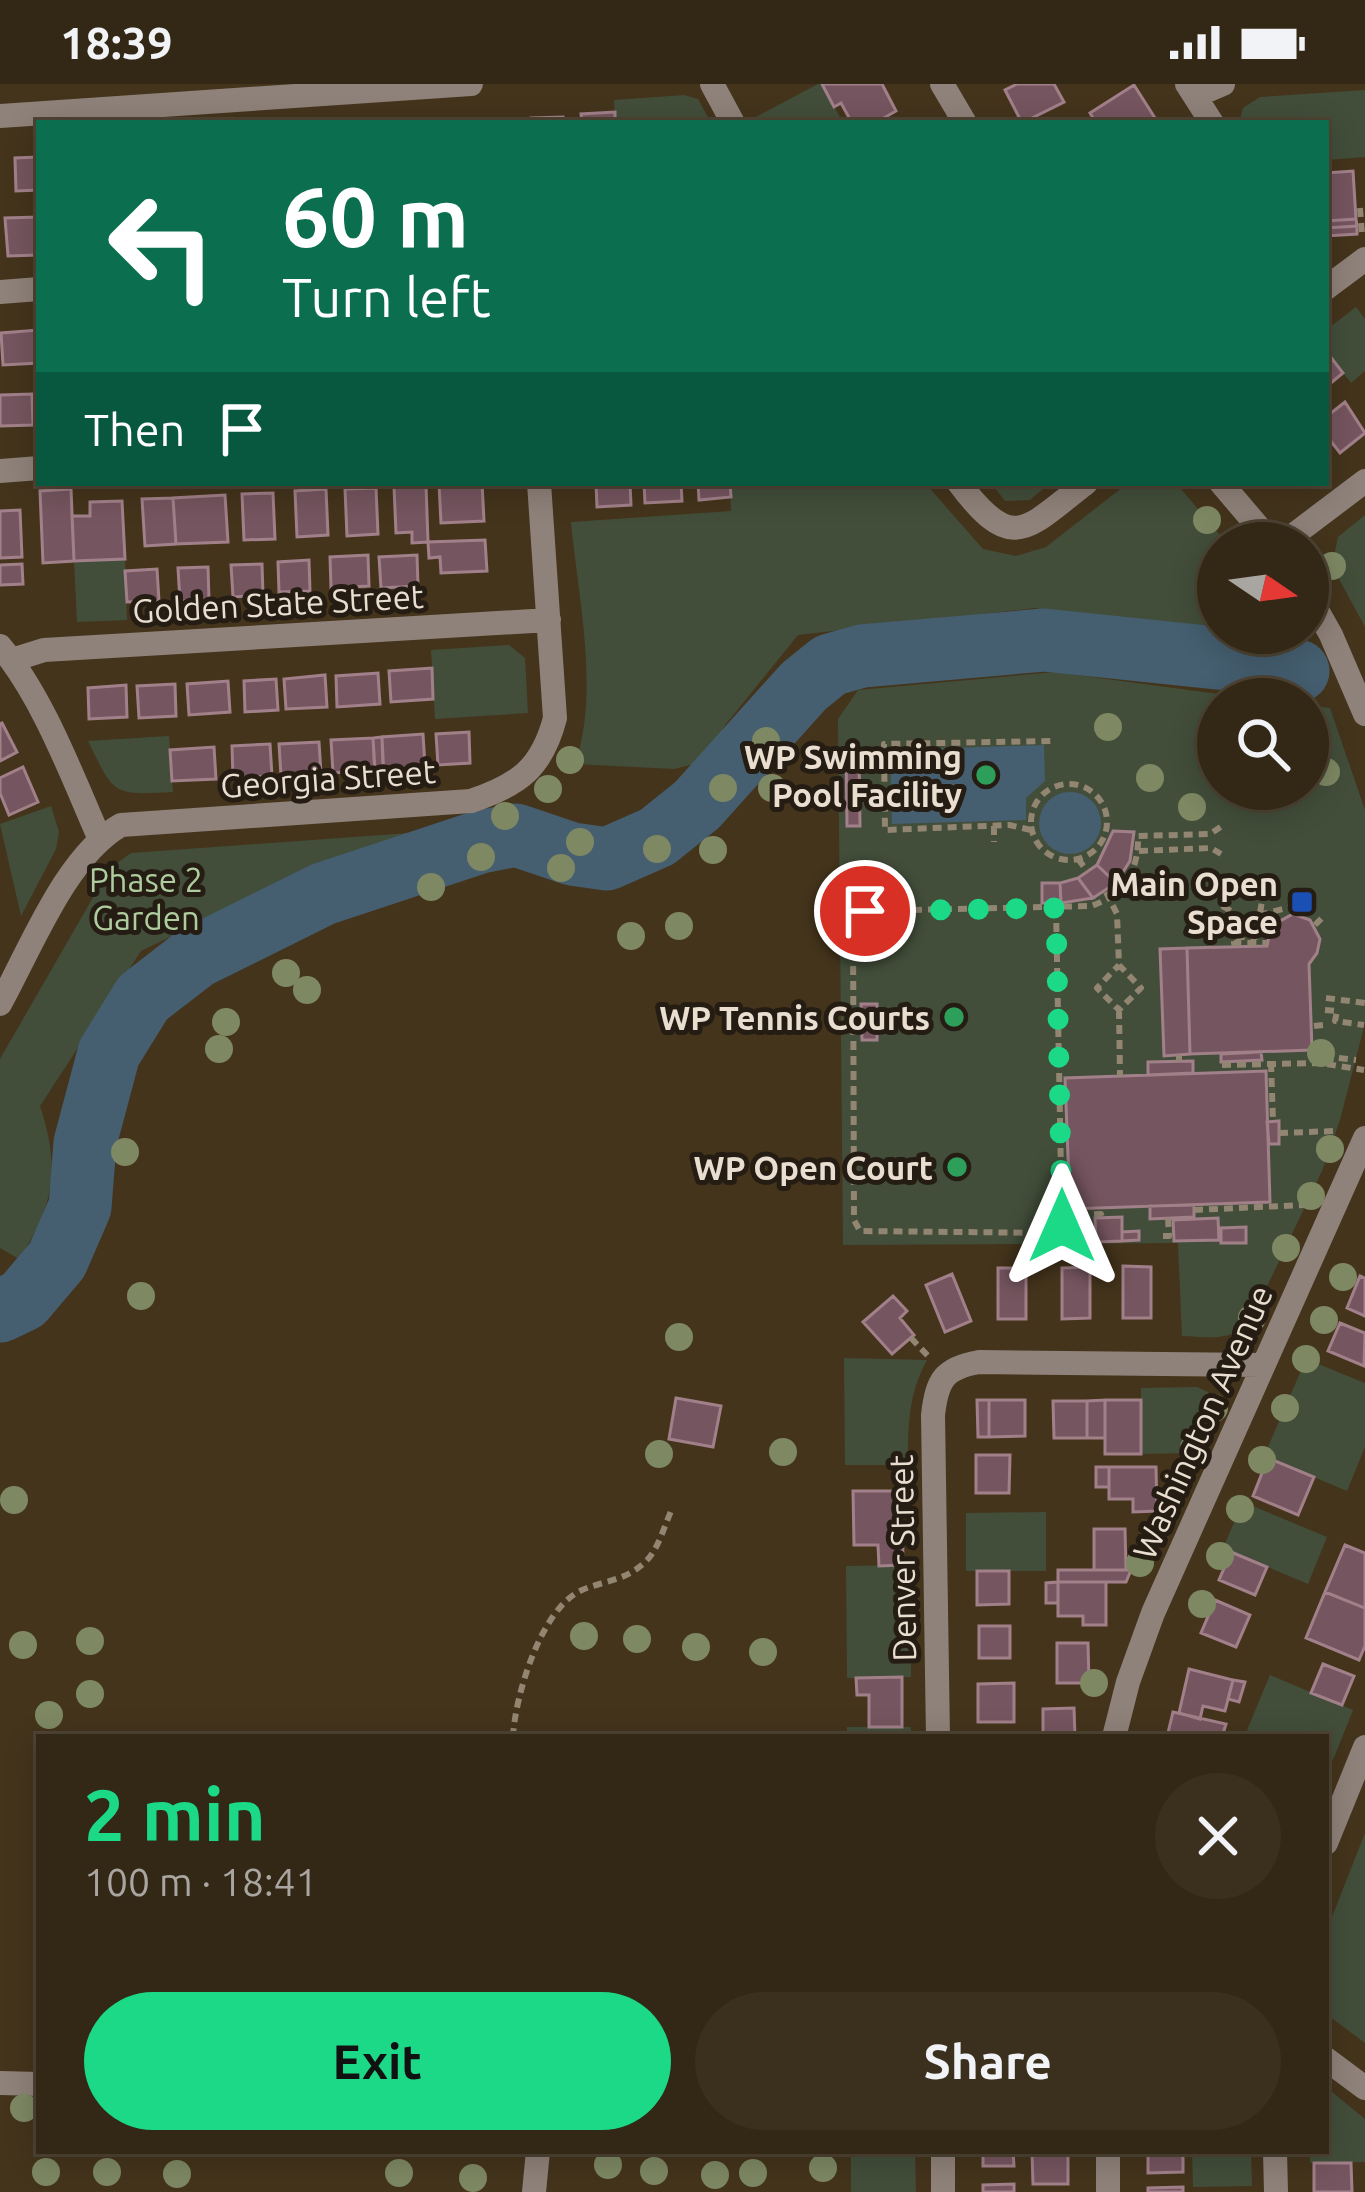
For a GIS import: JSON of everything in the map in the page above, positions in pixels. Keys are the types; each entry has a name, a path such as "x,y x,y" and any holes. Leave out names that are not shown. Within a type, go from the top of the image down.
{"street":[{"path":"0,116 471,84"},
{"path":"712,84 731,120"},
{"path":"942,84 963,120"},
{"path":"1210,120 1191,90 1223,84"},
{"path":"1329,285 1364,249"},
{"path":"0,292 36,289"},
{"path":"0,471 36,468"},
{"path":"1310,522 1365,481"},
{"path":"539,486 549,620"},
{"path":"961,486 983,515 1010,527 1035,524 1082,486"},
{"path":"1224,486 1254,522"},
{"name":"Golden State Street","path":"6,653 549,620"},
{"name":"Georgia Street","path":"99,837 122,825 471,801 500,791 547,750 555,718 549,620"},
{"path":"1329,631 1365,713"},
{"path":"0,1004 80,860 99,837 64,757 6,653"},
{"name":"Washington Avenue","path":"1115,1734 1149,1624 1262,1365 1355,1134"},
{"path":"938,1371 979,1362 1262,1365"},
{"name":"Denver Street","path":"938,1371 933,1415 938,1734"},
{"path":"1329,1836 1365,1747"},
{"path":"1329,2062 1365,2088"},
{"path":"0,2083 36,2084"},
{"path":"534,2192 538,2154"},
{"path":"943,2154 943,2192"},
{"path":"1108,2154 1108,2192"},
{"path":"1276,2154 1276,2192"}],"path":[{"path":"1360,208 1364,249"},
{"path":"885,841 884,744 1052,741"},
{"path":"1070,784 1084,787 1103,805 1106,832 1100,844 1078,860 1054,858 1035,842 1031,830 1036,803 1044,793 1070,784"},
{"path":"885,830 994,826 1031,830"},
{"path":"994,826 994,842"},
{"path":"1056,908 1062,1226 1053,1233 860,1232 854,1220 854,916 865,911 1091,906 1135,868 1138,836 1210,834 1222,826"},
{"path":"1138,851 1211,848 1222,854"},
{"path":"1078,860 1088,872"},
{"path":"1243,882 1224,907 1257,926"},
{"path":"1264,889 1256,938 1234,938 1234,943 1267,943"},
{"path":"1108,895 1117,914 1119,965 1141,988 1119,1010"},
{"path":"1259,915 1310,897"},
{"path":"1259,915 1271,926"},
{"path":"1315,926 1323,917"},
{"path":"1119,965 1097,988 1119,1010 1120,1076"},
{"path":"1326,998 1365,1003"},
{"path":"1048,1011 1059,1010"},
{"path":"1325,1010 1337,1011 1335,1021 1364,1025"},
{"path":"1049,1023 1059,1022"},
{"path":"1280,1053 1281,1064"},
{"path":"1330,1064 1331,1057 1356,1060"},
{"path":"1271,1064 1273,1121"},
{"path":"1222,1065 1330,1064 1364,1070"},
{"path":"1279,1133 1355,1134"},
{"path":"1194,1210 1210,1214 1314,1203"},
{"path":"1064,1215 1101,1214 1102,1218"},
{"path":"1162,1236 1169,1236 1170,1221"},
{"path":"911,1338 938,1371"},
{"path":"513,1734 514,1711 530,1660 553,1617 579,1591 613,1584 649,1558 672,1509"}],"green space":[{"path":"822,84 841,120 758,120"},
{"path":"1365,90 1365,157 1329,160 1329,120 1240,120 1243,108 1260,97"},
{"path":"684,95 698,99 709,120 615,120 614,100"},
{"path":"1356,307 1365,319 1365,371 1351,383 1329,355 1329,328"},
{"path":"730,486 928,486 983,549 1016,556 1046,547 1124,486 1179,486 1209,522 1197,522 1197,627 1035,608 798,635 726,724 702,762 674,769 575,764 587,676 571,522 731,511"},
{"path":"993,486 1046,486 1030,500 1005,501"},
{"path":"1365,515 1365,627 1332,566 1338,537"},
{"path":"125,559 127,620 77,622 74,561"},
{"path":"509,645 525,658 528,713 435,719 431,650"},
{"path":"1055,672 1197,691 1197,810 1329,810 1330,708 1365,810 1365,1023 1322,1171 1252,1318 1237,1332 1182,1336 1178,1243 843,1245 838,719 858,690"},
{"path":"169,736 173,792 118,788 104,773 88,741"},
{"path":"51,806 59,832 56,849 21,916 0,824"},
{"name":"Phase 2 Garden","path":"492,827 290,879 141,951 40,1106 52,1167 47,1203 19,1259 0,1248 0,1059 110,868 131,853"},
{"path":"844,1358 927,1360 913,1398 908,1465 845,1465"},
{"path":"1306,1359 1365,1383 1365,1447 1347,1491 1264,1456"},
{"path":"1197,1387 1208,1392 1214,1408 1191,1453 1141,1454 1141,1388"},
{"path":"1243,1502 1327,1537 1308,1584 1223,1548"},
{"path":"1046,1512 1046,1571 966,1571 966,1513"},
{"path":"910,1565 911,1677 847,1678 846,1566"},
{"path":"1270,1675 1353,1710 1333,1760 1329,1759 1329,1734 1247,1730"},
{"path":"847,1727 911,1727 911,1734 847,1734"},
{"path":"1365,1833 1365,2043 1329,2016 1329,1924"},
{"path":"1329,2089 1365,2119 1365,2162 1310,2163 1310,2154 1329,2154"},
{"path":"851,2154 915,2154 916,2192 851,2192"},
{"path":"1192,2154 1251,2154 1252,2186 1193,2187"}],"water":[{"path":"1044,745 1045,781 1026,798 1026,820 892,824 890,750"},
{"path":"1070,792 1092,801 1101,823 1092,845 1070,854 1048,845 1039,823 1048,801"}],"building":[{"path":"822,84 882,84 896,111 880,120 850,120 841,103 834,107"},
{"path":"1017,84 1054,84 1064,102 1020,120 1005,90"},
{"path":"1134,85 1155,118 1094,120 1090,113"},
{"path":"615,112 615,120 582,120 581,114"},
{"path":"36,157 36,190 16,191 15,158"},
{"path":"1353,171 1356,219 1329,221 1329,173"},
{"path":"36,217 36,255 8,256 5,218"},
{"path":"1356,219 1357,226 1329,228 1329,221"},
{"path":"1357,226 1357,234 1329,236 1329,228"},
{"path":"36,330 36,363 3,365 1,333"},
{"path":"1329,355 1343,373 1329,385"},
{"path":"32,394 33,425 0,426 0,395"},
{"path":"1345,402 1365,433 1340,453 1329,439 1329,415"},
{"path":"426,486 428,542 412,543 412,532 396,533 394,487"},
{"path":"439,486 482,486 484,521 441,523"},
{"path":"596,486 630,486 631,505 597,507"},
{"path":"644,486 681,486 682,501 645,503"},
{"path":"698,486 730,486 731,497 699,500"},
{"path":"376,488 378,534 347,536 345,489"},
{"path":"71,489 74,561 43,563 40,491"},
{"path":"326,489 328,535 297,537 295,491"},
{"path":"273,493 275,539 244,540 242,494"},
{"path":"225,495 228,542 176,544 173,498"},
{"path":"173,498 176,544 145,546 142,499"},
{"path":"122,501 125,559 74,561 72,516 90,516 90,502"},
{"path":"20,510 22,557 0,558 0,511"},
{"path":"485,540 487,571 441,573 440,557 429,558 428,542"},
{"path":"368,555 369,586 331,588 330,557"},
{"path":"417,555 418,586 381,588 379,557"},
{"path":"309,560 310,591 279,592 278,562"},
{"path":"22,564 23,584 0,585 0,565"},
{"path":"262,564 263,595 233,597 231,565"},
{"path":"208,567 209,600 180,601 178,568"},
{"path":"157,569 159,601 127,602 125,571"},
{"path":"432,668 433,699 391,702 389,671"},
{"path":"378,673 380,704 337,707 336,676"},
{"path":"325,675 327,707 286,709 284,679"},
{"path":"276,679 278,710 245,712 244,681"},
{"path":"228,681 230,712 189,715 187,684"},
{"path":"175,684 176,716 139,718 137,686"},
{"path":"126,685 127,717 89,719 88,688"},
{"path":"0,724 17,752 0,761"},
{"path":"469,732 470,763 438,765 436,734"},
{"path":"423,734 425,766 383,769 382,737"},
{"path":"382,737 384,778 375,779 373,738"},
{"path":"373,738 375,770 333,773 331,740"},
{"path":"319,742 321,773 281,776 279,744"},
{"path":"270,744 272,776 233,778 232,746"},
{"path":"214,747 216,779 172,781 170,750"},
{"path":"846,753 859,753 860,826 847,826"},
{"path":"23,767 38,802 9,815 0,778"},
{"path":"1113,831 1134,832 1130,861 1116,883 1097,865"},
{"path":"1097,865 1116,883 1093,898 1078,878"},
{"path":"1078,878 1093,898 1061,903 1060,883"},
{"path":"1042,883 1060,883 1061,903 1042,903"},
{"path":"1293,914 1310,920 1320,939 1309,964 1312,1050 1190,1054 1187,948 1267,946 1271,926"},
{"path":"1187,948 1190,1054 1164,1056 1160,949"},
{"path":"861,1004 877,1004 877,1040 862,1040"},
{"path":"1261,1052 1262,1060 1221,1062 1221,1054"},
{"path":"1193,1061 1193,1073 1148,1075 1148,1062"},
{"path":"1266,1071 1270,1202 1070,1209 1065,1078"},
{"path":"1279,1121 1279,1144 1269,1144 1267,1122"},
{"path":"1194,1205 1194,1217 1150,1219 1150,1206"},
{"path":"1122,1217 1122,1241 1096,1242 1095,1218"},
{"path":"1218,1218 1219,1240 1174,1241 1173,1220"},
{"path":"1246,1227 1246,1243 1221,1243 1221,1228"},
{"path":"1139,1231 1139,1240 1122,1241 1122,1232"},
{"path":"1123,1266 1151,1267 1151,1318 1123,1318"},
{"path":"1090,1267 1090,1318 1062,1319 1062,1268"},
{"path":"998,1268 1026,1268 1026,1319 998,1319"},
{"path":"952,1274 971,1321 945,1332 926,1285"},
{"path":"1360,1276 1365,1278 1365,1316 1347,1308"},
{"path":"893,1296 907,1311 900,1318 914,1335 892,1354 863,1322"},
{"path":"1340,1323 1365,1333 1364,1366 1328,1351"},
{"path":"676,1398 721,1406 713,1447 669,1439"},
{"path":"977,1400 989,1400 989,1437 978,1437"},
{"path":"989,1400 1025,1400 1025,1436 989,1437"},
{"path":"1105,1400 1141,1400 1141,1454 1105,1454"},
{"path":"1105,1400 1105,1438 1087,1438 1087,1401"},
{"path":"1053,1401 1087,1401 1087,1438 1054,1438"},
{"path":"976,1455 1010,1455 1009,1493 976,1493"},
{"path":"1268,1458 1314,1477 1298,1515 1253,1496"},
{"path":"1096,1467 1109,1467 1109,1487 1096,1487"},
{"path":"1109,1467 1156,1467 1157,1511 1133,1512 1133,1499 1109,1499"},
{"path":"853,1491 902,1491 903,1565 879,1566 878,1545 854,1545"},
{"path":"1094,1529 1125,1529 1126,1570 1094,1570"},
{"path":"1345,1545 1365,1553 1365,1608 1325,1592"},
{"path":"1231,1552 1267,1567 1255,1595 1219,1580"},
{"path":"1058,1570 1131,1570 1126,1582 1058,1582"},
{"path":"977,1571 1009,1571 1009,1604 977,1605"},
{"path":"1058,1582 1106,1582 1106,1625 1083,1625 1083,1616 1058,1616"},
{"path":"1058,1582 1058,1603 1046,1603 1046,1583"},
{"path":"1325,1592 1365,1608 1365,1646 1359,1660 1306,1638"},
{"path":"1215,1600 1250,1615 1236,1647 1201,1633"},
{"path":"979,1626 1010,1626 1010,1658 979,1658"},
{"path":"1057,1643 1088,1643 1089,1683 1057,1683"},
{"path":"1323,1664 1354,1676 1342,1705 1311,1693"},
{"path":"1189,1669 1233,1680 1225,1711 1203,1706 1200,1719 1179,1713"},
{"path":"902,1677 902,1727 869,1727 869,1695 857,1695 856,1678"},
{"path":"1233,1680 1245,1682 1239,1702 1228,1699"},
{"path":"1014,1683 1014,1722 978,1722 978,1684"},
{"path":"1074,1708 1075,1734 1043,1734 1043,1709"},
{"path":"1173,1712 1226,1724 1223,1734 1168,1734"},
{"path":"983,2154 1013,2154 1014,2166 983,2166"},
{"path":"1032,2154 1068,2154 1068,2184 1033,2184"},
{"path":"1148,2154 1183,2154 1183,2172 1148,2173"},
{"path":"1314,2163 1351,2163 1352,2192 1314,2192"},
{"path":"1014,2184 1014,2192 983,2192 983,2185"},
{"path":"1183,2187 1183,2192 1148,2192 1148,2188"}],"waterway":[{"path":"0,1311 23,1300 57,1260 80,1207 85,1143 109,1053 143,998 196,957 323,894 480,842 516,835 572,854 607,859 657,837 697,805 804,686 830,665 862,656 1044,640 1255,662 1298,671"}],"place":[{"name":"WP Swimming Pool Facility","path":"986,775"},
{"name":"Main Open Space","path":"1302,902"},
{"name":"WP Tennis Courts","path":"954,1017"},
{"name":"WP Open Court","path":"957,1167"}],"route":[{"path":"865,911 1056,908 1062,1226"}]}
